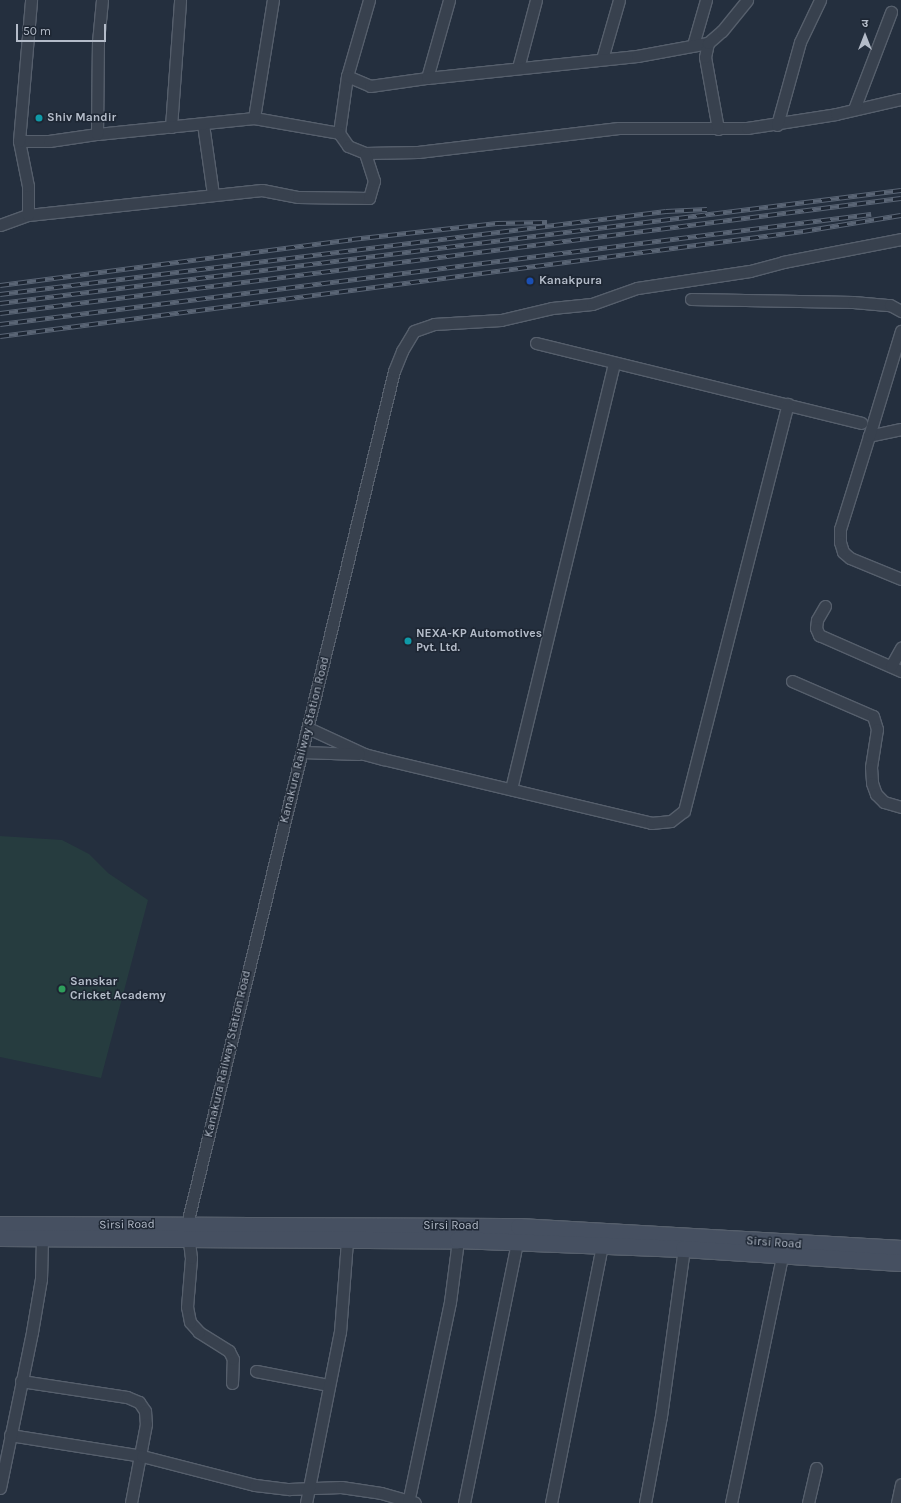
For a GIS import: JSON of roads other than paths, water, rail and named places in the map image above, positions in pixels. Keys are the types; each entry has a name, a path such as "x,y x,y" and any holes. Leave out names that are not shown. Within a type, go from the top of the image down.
{"main road":[{"name":"Sirsi Road","path":"0,1225 188,1231 347,1240 458,1240 684,1249 901,1263"},
{"name":"Sirsi Road","path":"0,1238 42,1239 188,1231 519,1227 901,1249"}],"street":[{"path":"28,215 28,186 19,141 31,0"},
{"path":"97,134 98,42 102,0"},
{"path":"170,127 180,0"},
{"path":"254,118 273,0"},
{"path":"369,0 347,76 339,133 348,146 365,153 418,152 618,128 718,129 777,125 901,99"},
{"path":"427,78 449,0"},
{"path":"518,68 536,0"},
{"path":"602,59 619,0"},
{"path":"693,46 706,0"},
{"path":"347,76 370,86 427,78 602,59 693,46 708,43 722,30 747,0"},
{"path":"777,125 800,42 820,0"},
{"path":"854,109 891,12"},
{"path":"708,43 705,57 718,129"},
{"path":"19,141 50,141 97,134 254,118 339,133"},
{"path":"203,124 214,194"},
{"path":"0,225 28,215 262,190 298,197 370,198 374,181 365,153"},
{"name":"Kanakura Railway Station Road","path":"232,1383 233,1359 229,1351 199,1332 190,1322 187,1307 191,1258 188,1231 394,371 402,350 414,331 434,324 501,320 552,308 592,304 637,288 750,271 783,262 901,239"},
{"path":"691,299 853,302 890,305 901,311"},
{"path":"901,331 840,529 840,542 843,552 850,558 901,579"},
{"path":"536,343 861,423"},
{"path":"511,789 614,363"},
{"path":"308,728 364,754 651,823 671,821 684,811 788,404"},
{"path":"869,436 901,429"},
{"path":"825,606 817,620 816,628 819,635 896,669 901,648"},
{"path":"792,681 873,716 877,729 871,767 872,783 876,794 884,802 901,807"},
{"path":"302,752 364,754"},
{"path":"464,1503 518,1243 519,1227"},
{"path":"0,1488 41,1279 42,1239"},
{"path":"306,1503 328,1385 340,1332 347,1240"},
{"path":"10,1435 142,1456 255,1485 289,1489 341,1487 411,1502 450,1302 458,1240"},
{"path":"551,1503 602,1246"},
{"path":"645,1503 670,1353 684,1249"},
{"path":"731,1503 782,1256"},
{"path":"256,1371 328,1385"},
{"path":"21,1381 127,1397 139,1402 145,1410 146,1424 142,1456 131,1503"},
{"path":"808,1503 816,1468"},
{"path":"897,1503 901,1484"}],"railway":[{"path":"0,303 901,190"},
{"path":"0,313 901,198"},
{"path":"0,294 666,211 707,209"},
{"path":"0,324 871,214"},
{"path":"0,336 803,231 901,215"},
{"path":"0,285 352,239 497,223 547,222"}],"place":[{"name":"Shiv Mandir","path":"39,118"},
{"name":"Kanakpura","path":"530,281"},
{"name":"NEXA-KP Automotives Pvt. Ltd.","path":"408,641"},
{"name":"Sanskar Cricket Academy","path":"62,989"}]}
